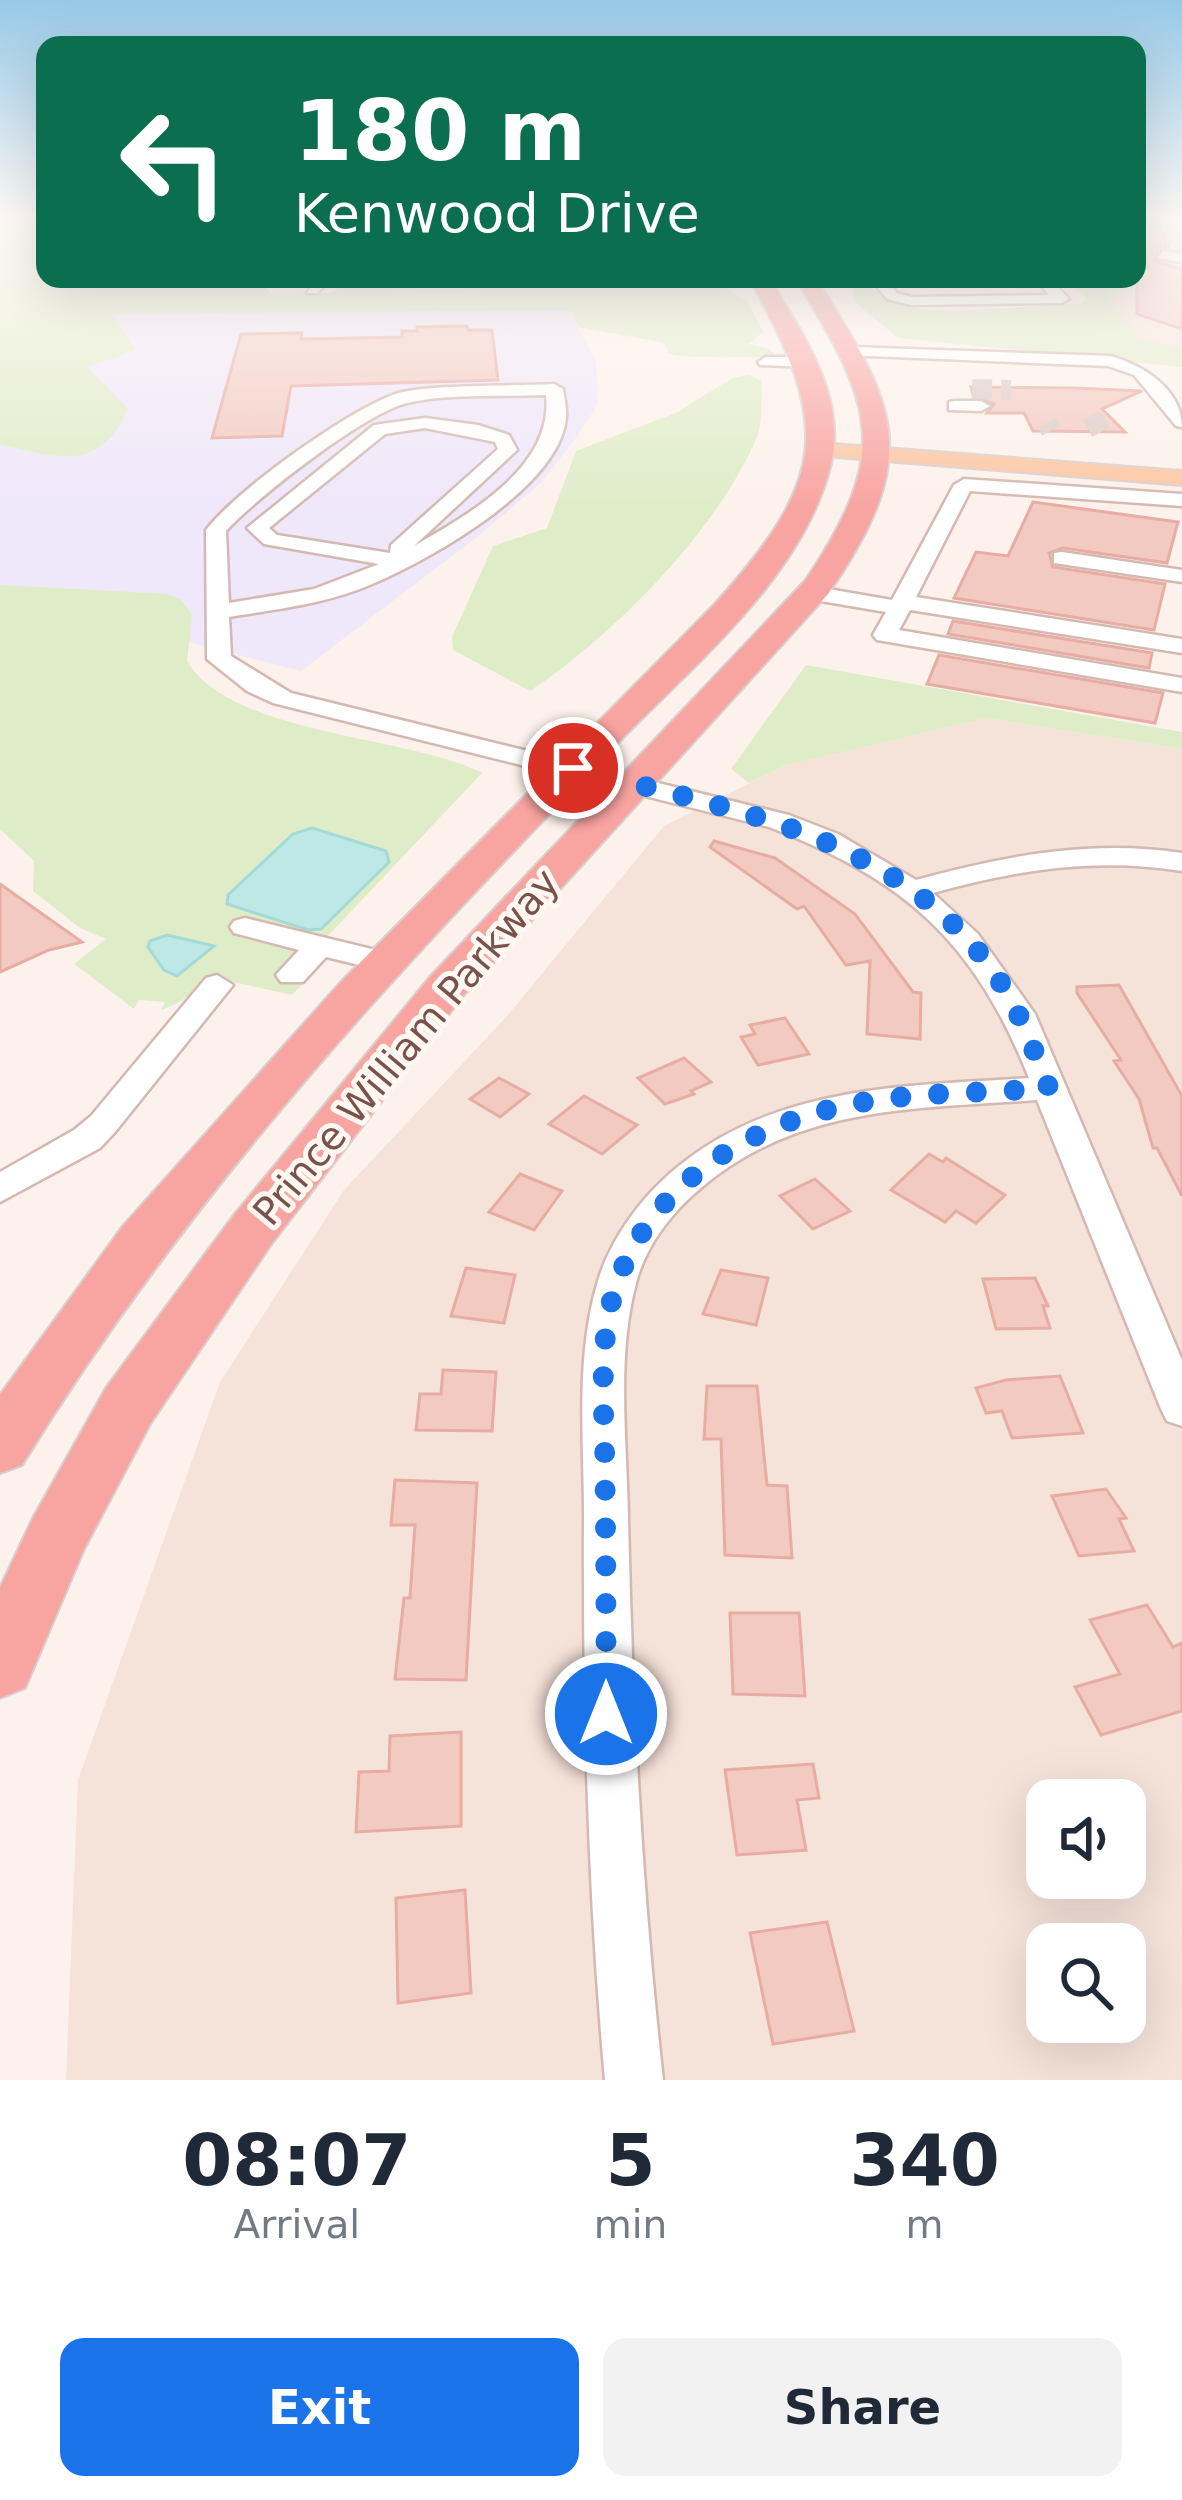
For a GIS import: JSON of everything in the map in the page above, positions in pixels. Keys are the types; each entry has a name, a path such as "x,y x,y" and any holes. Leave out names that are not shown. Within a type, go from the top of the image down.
{"highway":[{"name":"Prince William Parkway","path":"0,1447 60,1349 162,1211 386,962 763,566 792,526 820,450 820,407 807,362 780,315"},
{"name":"Prince William Parkway","path":"0,1665 56,1538 128,1406 192,1312 446,987 811,593 863,514 878,452 876,404 829,315"}],"main road":[{"path":"820,450 878,452 916,447 1182,468"},
{"path":"878,452 917,460 1182,478"}],"street":[{"path":"852,352 1110,361 1140,371 1182,422"},
{"path":"766,362 807,362"},
{"path":"217,612 311,596 453,533 543,453 559,413 554,389 401,398 339,433 236,508 216,530 217,612 219,659 282,698 779,821 871,863 912,890 967,940 1001,983 1182,1408"},
{"path":"951,397 977,398"},
{"path":"425,423 478,430 503,439 508,450 392,562 281,542 259,533 260,524 380,429 425,423"},
{"path":"1180,696 885,635 964,485 1182,500"},
{"path":"1062,558 1182,576"},
{"path":"811,593 1182,646"},
{"path":"912,890 1001,865 1080,854 1127,854 1182,862"},
{"path":"244,927 386,962"},
{"path":"292,976 319,946"},
{"path":"0,1189 87,1139 103,1124 217,985"},
{"path":"634,2080 620,1957 606,1714 605,1353 622,1268 643,1227 668,1198 737,1145 783,1124 863,1101 1049,1088"}],"shaded area":[{"path":"105,315 571,315 596,361 598,404 542,482 301,671 0,594 0,445 58,456"},
{"path":"1120,315 1182,315 1182,349 1140,338"},
{"path":"987,718 1182,749 1182,2080 66,2080 78,1780 220,1382 344,1190 507,1016 664,826 784,766"}],"green space":[{"path":"0,315 114,315 135,350 88,367 128,409 117,430 104,444 75,456 0,445"},
{"path":"572,315 754,315 763,332 748,344 770,349 776,358 676,355 668,353 665,343 579,327"},
{"path":"870,315 1122,315 1140,338 1182,349 1182,367 898,338"},
{"path":"749,375 762,381 757,437 717,508 628,611 530,691 453,650 452,637 493,546 547,528 576,451 678,412 732,378"},
{"path":"0,585 167,594 180,599 192,615 187,661 209,686 280,719 450,760 482,773 324,940 331,955 292,995 206,976 175,1004 161,1010 165,1002 139,1000 134,1009 74,964 106,939 80,928 33,891 34,861 0,829"},
{"path":"806,665 1182,732 1182,749 987,718 784,766 749,783 731,769"}],"water":[{"path":"312,828 386,851 389,862 321,929 308,930 227,904 228,895 293,834"},
{"path":"167,935 214,946 177,976 164,970 148,947 150,941"}],"building":[{"path":"1140,315 1182,315 1182,329"},
{"path":"467,326 468,330 492,330 498,380 291,386 282,436 212,438 241,334 302,333 301,339 402,337 402,331 417,331 417,327"},
{"path":"971,387 1142,391 1102,409 1125,432 1033,431 1024,413 987,413 994,404 974,397"},
{"path":"1033,502 1178,522 1167,563 1063,548 1049,553 1053,567 1165,584 1154,630 954,598 976,552 1008,556"},
{"path":"953,621 1152,653 1149,668 948,634"},
{"path":"939,655 1163,693 1155,723 927,684"},
{"path":"714,841 775,858 855,914 913,992 921,993 920,1039 867,1034 870,961 846,965 804,906 797,909 710,847"},
{"path":"0,884 82,942 49,950 0,972"},
{"path":"1119,985 1182,1096 1182,1196 1153,1148 1139,1099 1114,1061 1121,1060 1077,993 1077,987"},
{"path":"785,1018 809,1054 758,1065 741,1037 755,1034 750,1025"},
{"path":"684,1058 711,1082 691,1091 694,1094 665,1104 638,1078"},
{"path":"499,1078 529,1094 500,1117 470,1099"},
{"path":"584,1096 637,1125 602,1154 549,1124"},
{"path":"929,1154 943,1162 946,1158 1005,1195 976,1223 956,1211 945,1222 891,1190"},
{"path":"520,1174 562,1191 534,1230 489,1212"},
{"path":"815,1179 850,1211 813,1229 780,1196"},
{"path":"466,1268 515,1275 504,1323 451,1316"},
{"path":"721,1270 768,1278 756,1325 703,1314"},
{"path":"1035,1278 1048,1306 1043,1306 1050,1328 996,1329 983,1279"},
{"path":"443,1370 496,1372 492,1431 416,1430 420,1394 441,1394"},
{"path":"1060,1376 1083,1433 1012,1438 1002,1411 986,1413 976,1388 1006,1380"},
{"path":"707,1386 757,1386 767,1485 787,1486 792,1558 725,1555 721,1439 704,1439"},
{"path":"395,1480 477,1483 466,1680 395,1679 404,1598 410,1598 415,1525 391,1525"},
{"path":"1106,1489 1126,1518 1119,1519 1134,1551 1079,1556 1052,1496"},
{"path":"1147,1605 1173,1647 1182,1643 1182,1711 1101,1735 1075,1687 1120,1674 1090,1620"},
{"path":"730,1613 799,1613 805,1696 733,1694"},
{"path":"461,1732 461,1826 356,1832 359,1772 389,1771 390,1736"},
{"path":"813,1764 819,1798 797,1800 806,1850 737,1855 725,1770"},
{"path":"465,1890 471,1993 398,2003 396,1898"},
{"path":"827,1922 854,2031 773,2044 750,1933"}],"tunnel":[{"path":"972,389 1011,390"},
{"path":"1092,415 1101,432"},
{"path":"1047,423 1051,431"}],"route":[{"path":"573,768 779,821 828,840 912,890 967,940 1001,983 1049,1088 863,1101 783,1124 704,1166 643,1227 622,1268 609,1314 605,1353 606,1714"}]}
